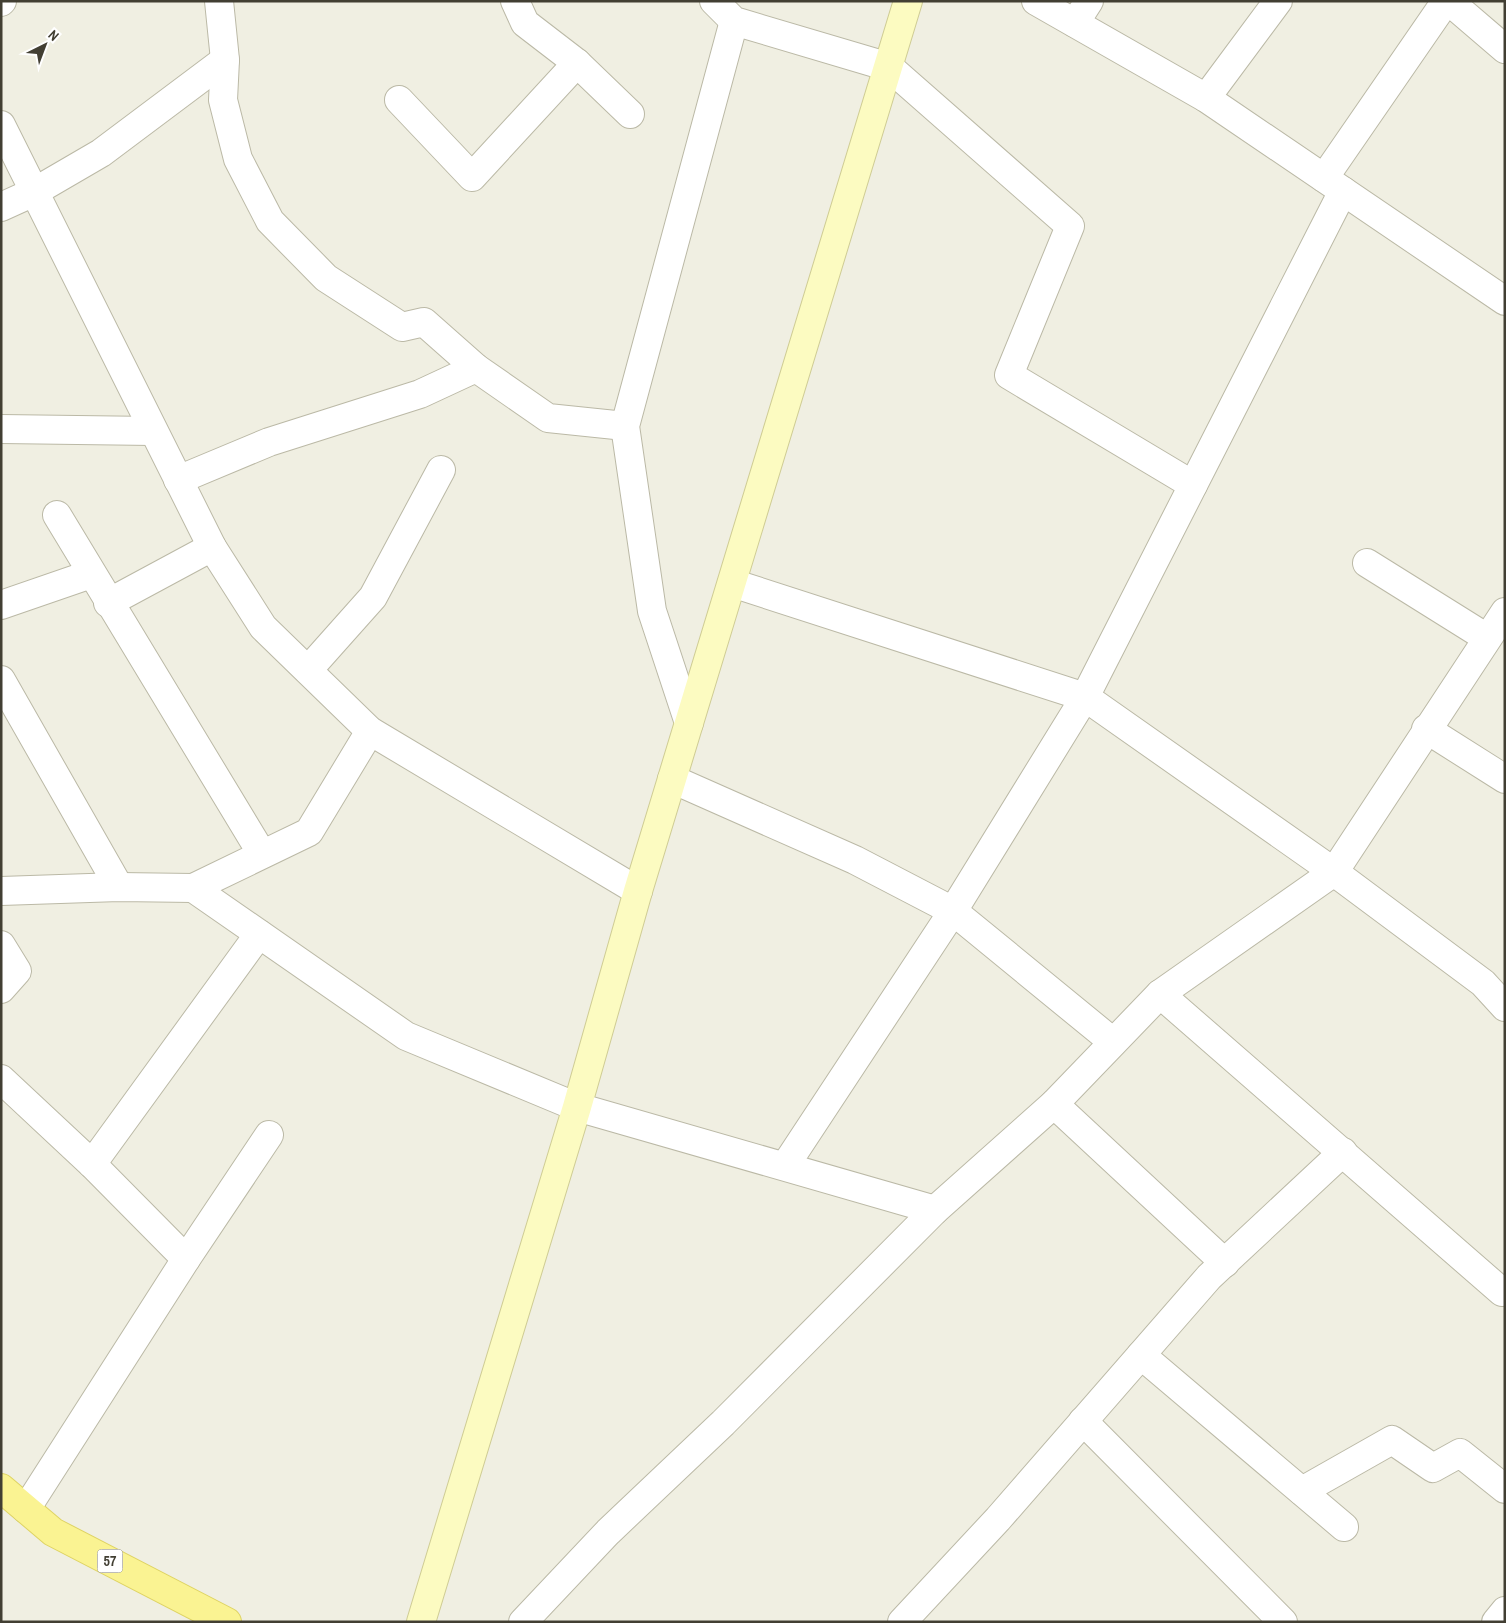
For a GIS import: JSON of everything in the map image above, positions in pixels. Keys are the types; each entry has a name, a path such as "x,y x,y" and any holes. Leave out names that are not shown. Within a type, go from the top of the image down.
{"main road":[{"name":"57","path":"1,1488 53,1532 227,1622"}],"street":[{"path":"220,1 225,60 223,100 238,159 270,221 326,278 402,327 424,322 476,368 548,418 625,426"},
{"path":"515,1 525,23 577,63 630,114"},
{"path":"714,1 734,21 890,67 1070,226 1009,375 1193,485"},
{"path":"420,1622 577,1107 638,891 890,67 908,1"},
{"path":"1036,1 1082,12 1505,301"},
{"path":"1206,98 1278,1"},
{"path":"785,1166 953,911 1085,697 1193,485 1334,184 1448,1 1505,49"},
{"path":"689,723 652,610 625,426 734,21"},
{"path":"1,207 34,192 101,154 225,60"},
{"path":"399,100 472,177 577,63"},
{"path":"1,124 212,548 263,627 370,731 638,891"},
{"path":"178,480 268,442 420,394 476,368"},
{"path":"1,430 153,431"},
{"path":"308,670 373,597 441,470"},
{"path":"57,515 108,603 262,854"},
{"path":"108,603 212,548"},
{"path":"1367,563 1487,638"},
{"path":"1,605 91,574"},
{"path":"732,583 1085,697 1334,872 1483,983 1505,1007"},
{"path":"523,1622 608,1532 723,1423 935,1210 1054,1104 1160,994 1334,872 1426,729 1505,612"},
{"path":"1,680 119,887"},
{"path":"1426,729 1505,779"},
{"path":"1,891 119,887 193,888 309,832 370,731"},
{"path":"672,779 856,860 953,911 1113,1042"},
{"path":"193,888 406,1036 577,1107 935,1210"},
{"path":"92,1164 259,934"},
{"path":"1,945 17,971 1,989"},
{"path":"1160,994 1502,1292"},
{"path":"1,1079 92,1164 186,1259"},
{"path":"1054,1104 1225,1263"},
{"path":"26,1509 186,1259 269,1135"},
{"path":"902,1622 998,1519 1141,1355 1225,1263 1343,1152"},
{"path":"1141,1355 1344,1527"},
{"path":"1083,1421 1283,1622"},
{"path":"1302,1491 1392,1440 1433,1468 1460,1453 1502,1481"},
{"path":"1496,1622 1505,1611"}]}
